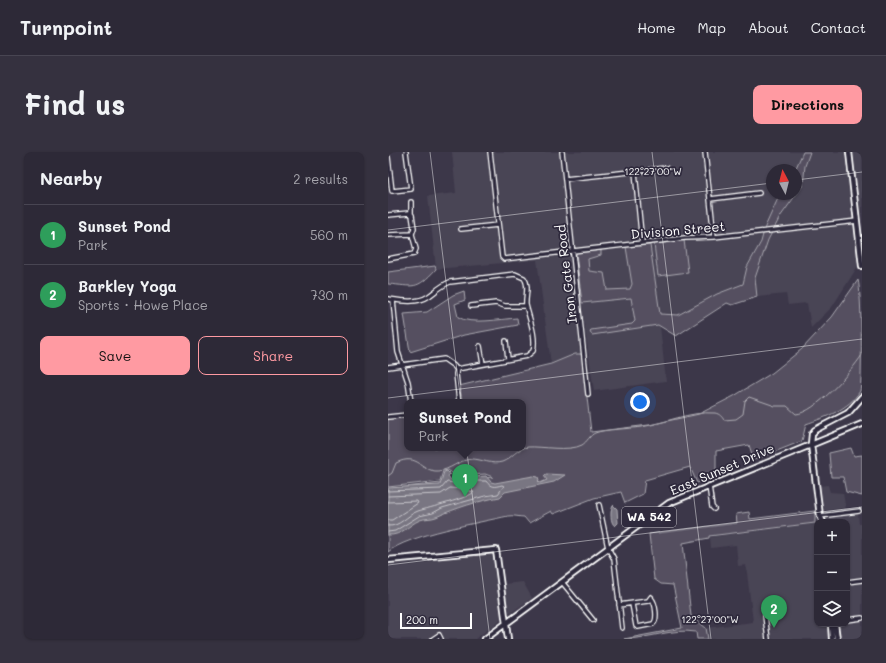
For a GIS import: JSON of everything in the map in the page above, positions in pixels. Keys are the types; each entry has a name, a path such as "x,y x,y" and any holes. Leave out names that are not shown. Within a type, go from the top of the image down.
{"main road":[{"path":"849,152 862,266"},
{"path":"822,519 811,444 812,434 815,430 848,413 862,397"},
{"name":"East Sunset Drive","path":"484,639 669,503 862,424"},
{"path":"388,560 496,550 508,639"},
{"path":"830,627 832,639"},
{"path":"835,627 837,639"}],"street":[{"path":"388,157 390,192 411,189 406,152"},
{"path":"461,229 498,225 490,152"},
{"name":"Iron Gate Road","path":"562,152 588,394"},
{"path":"705,152 714,237"},
{"path":"565,179 666,168"},
{"path":"635,172 642,243"},
{"path":"710,199 759,193"},
{"path":"388,259 410,256 414,254 416,249 412,234 414,228 411,214 411,202"},
{"path":"388,216 411,214"},
{"name":"Division Street","path":"498,225 502,258 504,259 690,237 714,237 857,221"},
{"path":"388,235 412,234"},
{"path":"388,299 410,302 427,297 443,285 450,282 515,274 523,276 526,281 526,306 534,343 533,351 527,356 457,370"},
{"path":"393,300 398,352 408,382 411,399"},
{"path":"471,306 496,303 509,306 526,306"},
{"path":"506,341 508,359"},
{"path":"480,346 483,364"},
{"path":"388,368 444,359 457,370 459,399"},
{"path":"388,417 404,415"},
{"path":"709,486 712,507 714,509"},
{"path":"600,505 608,548 614,559 622,628"},
{"path":"820,516 859,511"},
{"path":"850,582 862,580"},
{"path":"562,582 593,620"},
{"path":"619,605 648,601 651,597 654,601 656,620 653,624 638,627 636,626 632,604"},
{"path":"765,616 768,639"},
{"path":"850,620 862,618"},
{"path":"434,639 439,635 441,639"}],"shaded area":[{"path":"452,152 803,152 798,164 766,164 766,200 777,200 765,227 761,242 747,267 743,284 717,294 660,326 666,381 594,391 584,323 578,323 582,354 575,354 551,364 537,260 436,269 428,196 456,193"},
{"path":"803,152 810,152 805,166 802,186 802,164 798,164"},
{"path":"810,152 862,152 862,214 852,218 858,266 832,307 811,328 807,303 788,305 786,294 757,297 755,278 768,240 780,217 792,200 802,200 805,166"},
{"path":"777,200 792,200 780,217 768,240 755,278 757,297 732,305 727,303 676,336 658,325 592,335 591,330 632,324 635,321 631,298 582,303 576,253 601,250 601,255 588,259 589,271 604,273 607,290 630,289 632,284 626,247 650,245 660,314 678,315 717,294 743,284 747,267 761,242 765,227"},
{"path":"684,240 688,272 658,276 654,244"},
{"path":"435,266 436,269 424,281 414,286 388,284 388,272"},
{"path":"858,280 861,319 860,391 855,398 843,408 806,424 802,441 754,460 749,445 716,451 716,475 697,483 690,467 645,480 643,494 625,503 621,492 594,498 553,514 551,511 529,523 524,517 510,516 445,530 411,540 388,552 388,489 493,477 485,474 456,476 448,470 443,471 440,481 388,487 388,419 404,417 404,451 526,451 526,399 461,399 459,386 551,364 575,354 582,354 591,432 649,425 699,414 734,396 772,373 802,349 832,317"},
{"path":"464,291 465,300 455,304 458,317 470,321 517,318 518,325 464,335 410,352 404,314 427,312 453,295"},
{"path":"851,448 854,456 862,455 862,496 846,492 843,477 831,477 829,453"},
{"path":"828,485 830,492 843,493 846,510 822,511 819,486"},
{"path":"815,511 814,523 709,536 709,538 683,543 691,616 706,628 708,639 697,639 696,632 678,631 633,639 624,639 682,628 673,585 661,584 654,579 649,534 737,523 736,514 749,512 750,519"},
{"path":"858,513 859,524 862,524 862,577 850,579 850,519 824,519 826,517"},
{"path":"814,523 814,627 829,627 831,639 708,639 706,628 753,622 746,565 738,566 736,545 711,548 710,537"},
{"path":"491,551 494,553 501,620 475,639 388,639 388,563"},
{"path":"523,582 532,598 512,612 509,612 506,610 504,584"},
{"path":"862,583 862,617 850,619 850,584"},
{"path":"862,620 862,639 838,639 838,627 850,627 850,622"}],"water":[{"path":"447,471 450,474 448,476 451,480 462,480 462,477 471,482 473,477 486,476 491,482 495,483 533,476 538,477 538,481 540,483 547,480 544,476 546,474 565,475 554,482 505,492 500,497 467,505 434,518 420,520 397,534 388,535 388,488 440,485 444,472"},
{"path":"613,505 617,509 618,523 615,526 612,522 611,516"}],"waterway":[{"path":"526,448 576,447 584,444 593,434 599,432 641,427 687,415 715,413 720,415 724,420 736,419 743,414 745,401 749,397 775,406 787,406 796,414 804,412 813,407 832,390 850,371 862,355"},
{"path":"388,476 392,473 396,463 404,460 415,461 428,469 438,471 472,459 494,463 502,462 517,451"}],"place":[{"name":"Sunset Pond","path":"465,497"},
{"name":"Barkley Yoga","path":"774,628"}]}
